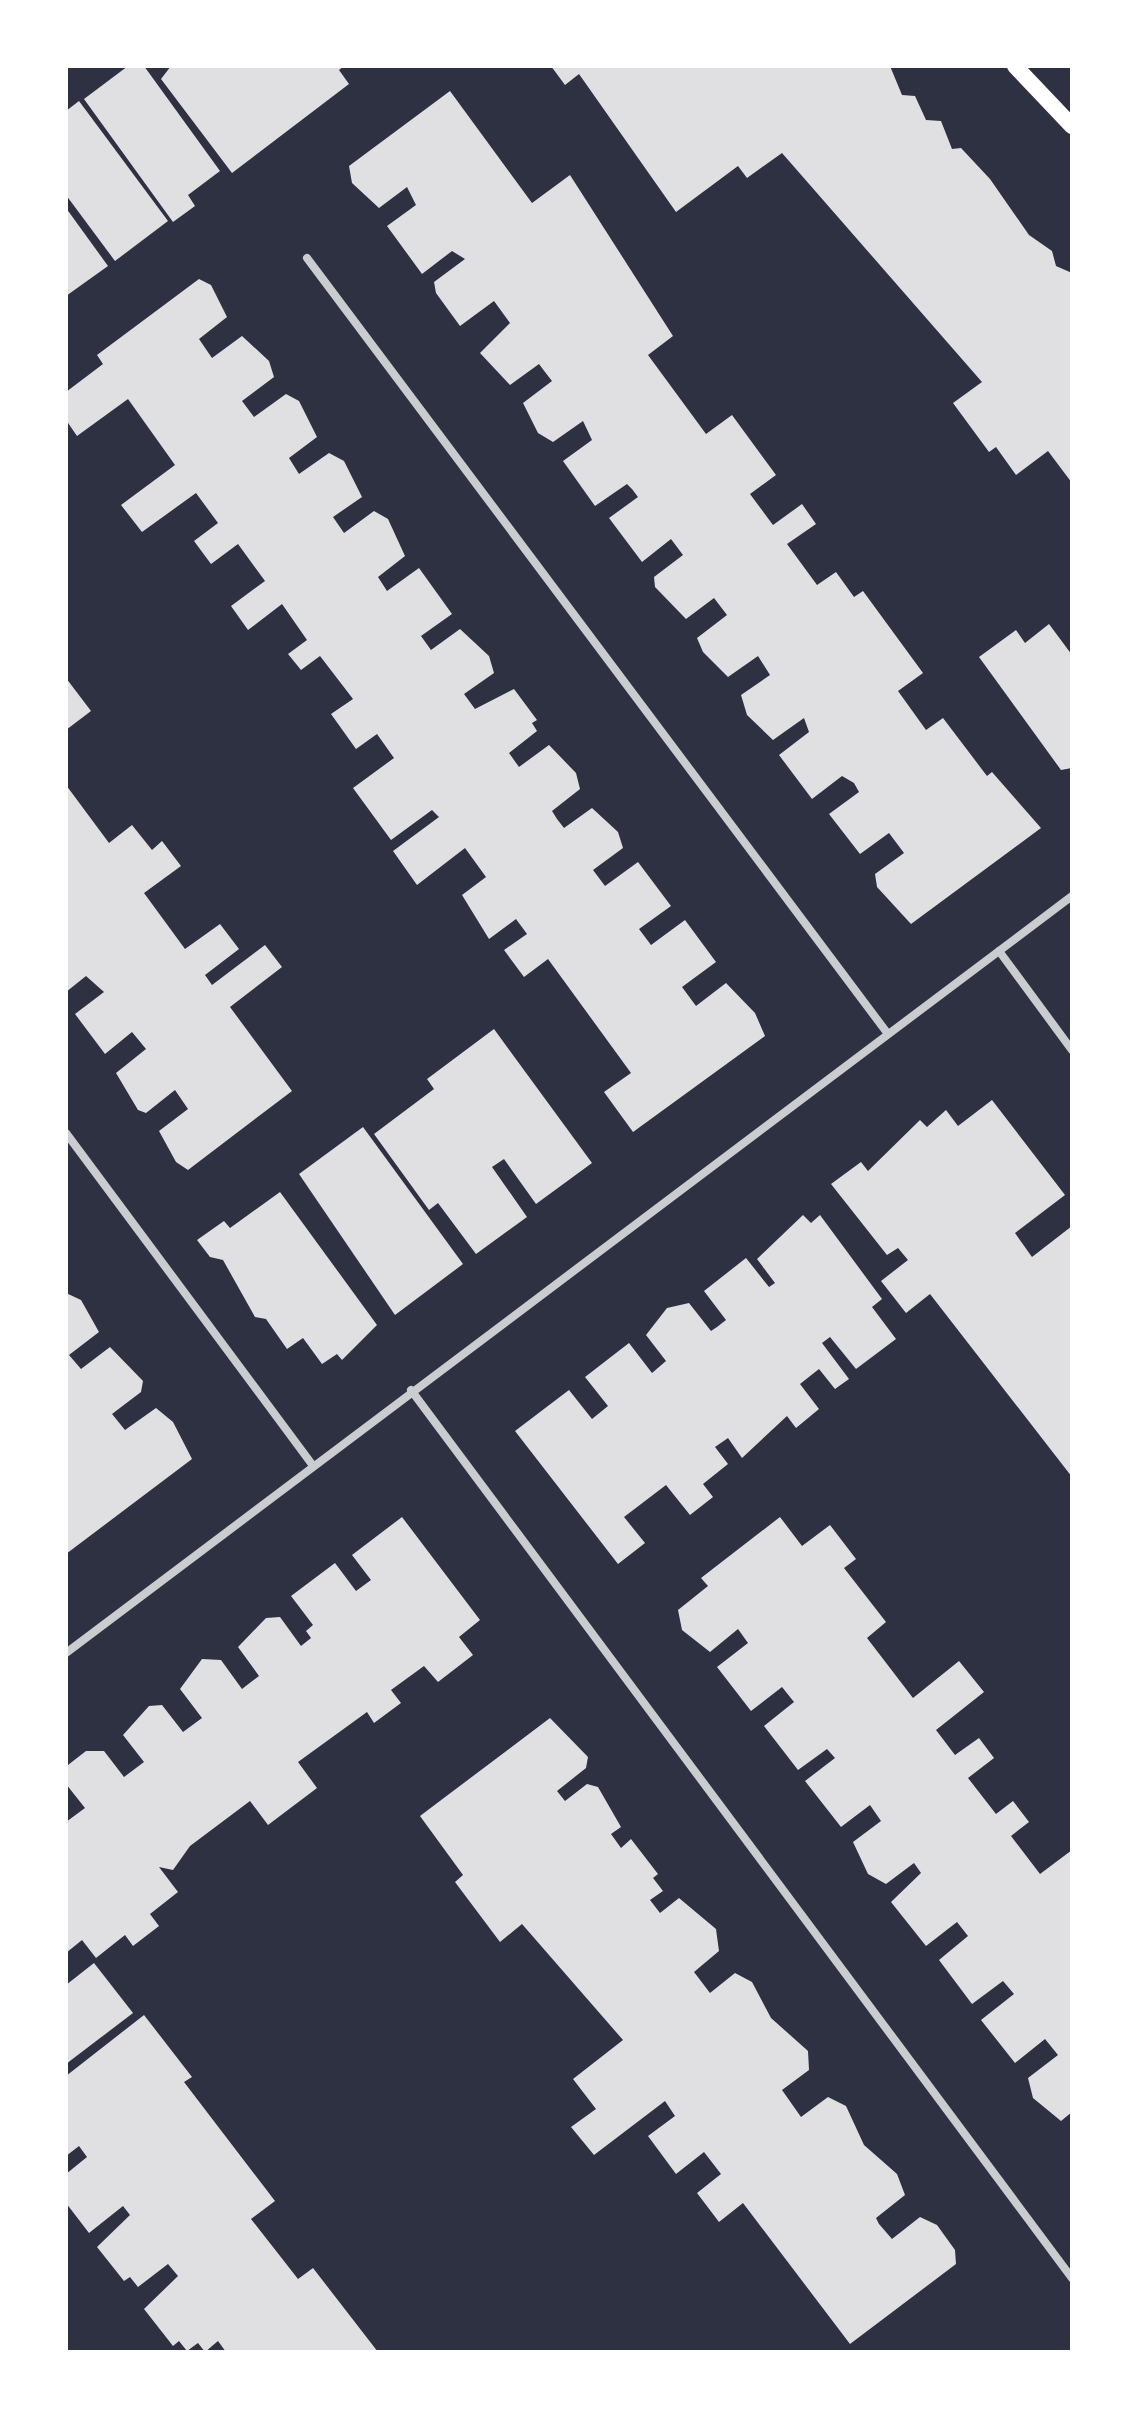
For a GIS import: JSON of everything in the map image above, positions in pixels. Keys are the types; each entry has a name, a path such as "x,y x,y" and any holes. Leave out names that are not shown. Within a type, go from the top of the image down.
{"main road":[{"path":"1015,66 1072,126"}],"street":[{"path":"307,258 888,1034"},
{"path":"66,1653 312,1464 1072,896"},
{"path":"999,951 1072,1050"},
{"path":"66,1133 312,1464"},
{"path":"411,1390 1072,2278"}],"building":[{"path":"128,66 144,66 220,171 188,195 195,206 173,222 84,99"},
{"path":"171,66 344,66 339,70 349,84 232,173 161,79"},
{"path":"551,66 890,66 902,95 915,96 926,120 941,121 952,149 961,148 990,179 1029,235 1052,251 1056,266 1072,273 1072,483 1048,451 1016,475 996,447 989,452 953,403 982,382 782,153 747,178 738,166 676,212 579,74 565,85"},
{"path":"450,91 532,203 570,175 673,336 648,355 706,434 732,415 776,475 750,494 773,525 802,504 816,524 787,544 817,585 836,572 854,597 863,591 923,673 898,691 926,730 943,718 987,776 992,772 1041,828 911,924 877,887 875,874 904,853 889,833 860,854 829,814 859,792 854,783 842,776 812,799 779,755 809,732 804,718 773,740 747,715 741,695 770,675 758,656 728,677 703,652 697,638 727,615 714,598 686,619 655,587 654,577 683,555 671,539 642,562 609,518 638,497 632,489 627,484 595,506 563,461 592,440 583,421 553,442 538,433 523,403 552,381 539,364 510,385 480,353 510,323 494,301 460,326 436,293 434,282 465,259 452,251 422,274 387,226 416,205 407,187 379,208 352,183 349,166"},
{"path":"79,101 168,221 115,261 66,195 66,111"},
{"path":"66,208 108,266 66,296"},
{"path":"199,279 211,285 227,317 199,339 212,358 242,336 269,361 274,377 242,401 254,417 286,394 299,401 317,437 289,458 299,474 329,453 344,461 362,497 333,517 344,533 374,511 388,519 405,556 378,577 387,591 419,568 452,614 421,636 431,650 460,629 489,656 494,673 464,694 475,709 514,689 537,720 532,723 537,731 509,753 519,767 549,745 576,773 580,789 552,811 557,819 564,828 592,808 618,832 623,848 593,870 605,886 638,862 671,906 639,929 651,945 685,920 716,962 682,987 696,1006 726,983 755,1013 765,1036 633,1132 604,1092 631,1073 548,959 524,977 504,950 527,934 516,919 489,939 462,895 486,877 465,848 417,885 393,851 439,817 432,810 391,840 353,788 394,758 377,734 356,749 331,714 353,699 320,656 301,670 288,654 307,640 282,604 248,630 231,606 265,581 238,544 211,564 194,541 218,523 196,493 142,532 121,505 175,465 128,399 77,436 66,420 66,392 103,364 97,355"},
{"path":"1049,624 1072,655 1072,768 1061,770 979,657 1016,630 1025,643"},
{"path":"66,678 91,711 66,730"},
{"path":"66,785 109,843 132,825 152,850 162,841 181,866 144,893 185,949 220,924 239,949 205,975 212,985 265,945 282,967 230,1007 292,1091 188,1170 176,1162 159,1131 188,1109 175,1090 146,1113 138,1110 116,1073 146,1049 132,1032 105,1054 75,1014 104,992 86,976 66,992"},
{"path":"494,1029 592,1163 536,1204 504,1159 492,1167 527,1217 476,1254 438,1203 429,1210 374,1134 434,1089 427,1079"},
{"path":"992,1100 1065,1195 1015,1233 1032,1257 1072,1226 1072,1477 930,1294 906,1313 881,1281 908,1260 898,1248 887,1255 831,1184 861,1162 868,1171 920,1120 927,1127 946,1110 958,1126"},
{"path":"363,1127 463,1264 395,1315 299,1174"},
{"path":"280,1192 377,1325 342,1360 337,1354 322,1364 303,1338 287,1349 266,1319 255,1317 223,1260 210,1257 197,1240 224,1221 230,1228"},
{"path":"803,1215 811,1223 820,1215 882,1299 872,1307 896,1339 856,1369 830,1337 822,1343 849,1379 835,1389 819,1369 800,1384 819,1409 796,1428 787,1416 742,1458 728,1438 715,1447 728,1464 703,1484 713,1497 690,1515 666,1485 624,1517 645,1543 618,1564 515,1431 569,1390 592,1419 608,1406 585,1377 629,1343 652,1373 666,1361 646,1335 667,1308 689,1303 711,1331 717,1327 726,1320 704,1291 746,1258 769,1287 775,1283 757,1259"},
{"path":"66,1293 81,1300 99,1332 69,1355 81,1369 110,1347 143,1381 141,1392 112,1414 125,1430 156,1408 173,1422 192,1459 66,1554"},
{"path":"402,1517 480,1620 459,1637 473,1655 438,1682 424,1666 391,1690 401,1703 374,1723 367,1712 298,1762 317,1788 268,1825 250,1801 190,1846 173,1870 159,1867 178,1892 150,1914 159,1926 133,1946 125,1935 96,1958 82,1940 66,1953 66,1822 85,1808 66,1784 68,1765 86,1751 104,1751 124,1777 144,1762 123,1735 149,1706 162,1705 183,1732 202,1718 180,1689 202,1659 221,1660 242,1689 259,1676 238,1647 266,1618 280,1617 301,1646 311,1638 306,1631 313,1625 291,1596 335,1563 356,1591 371,1580 352,1555"},
{"path":"780,1517 802,1546 830,1525 856,1559 844,1568 886,1622 867,1638 913,1698 959,1661 984,1692 936,1730 955,1755 979,1738 994,1758 968,1778 996,1814 1013,1801 1029,1822 1011,1836 1040,1874 1072,1850 1072,2112 1061,2121 1033,2098 1028,2078 1058,2055 1045,2039 1015,2063 981,2020 1014,1994 1003,1981 972,2004 939,1960 968,1936 957,1922 926,1946 891,1902 921,1873 914,1863 886,1884 868,1874 853,1842 881,1821 870,1805 841,1827 805,1781 835,1758 827,1749 798,1770 764,1726 794,1702 782,1687 751,1711 717,1667 748,1643 738,1629 710,1652 682,1630 678,1610 708,1586 701,1578"},
{"path":"550,1718 588,1757 586,1768 557,1791 565,1801 587,1784 598,1787 621,1827 611,1834 621,1848 631,1839 658,1874 653,1878 663,1891 650,1900 660,1913 679,1898 716,1929 719,1951 694,1972 710,1993 735,1973 752,1982 771,2018 808,2051 809,2070 782,2090 801,2117 828,2097 846,2106 864,2145 897,2174 905,2195 876,2218 879,2224 892,2239 920,2217 937,2225 955,2250 956,2264 850,2344 743,2203 719,2222 697,2193 721,2174 704,2152 676,2174 648,2136 675,2116 665,2101 594,2155 571,2127 596,2109 573,2079 623,2040 522,1924 500,1942 455,1882 463,1875 420,1816"},
{"path":"94,1963 133,2013 66,2064 66,1985"},
{"path":"144,2015 192,2077 184,2082 275,2201 251,2219 298,2279 313,2268 378,2352 226,2352 218,2341 205,2352 198,2343 187,2351 179,2341 173,2346 144,2309 178,2276 168,2264 138,2287 130,2277 124,2281 97,2247 130,2215 123,2206 89,2233 66,2203 66,2174 87,2157 79,2146 66,2156 66,2076"}]}
